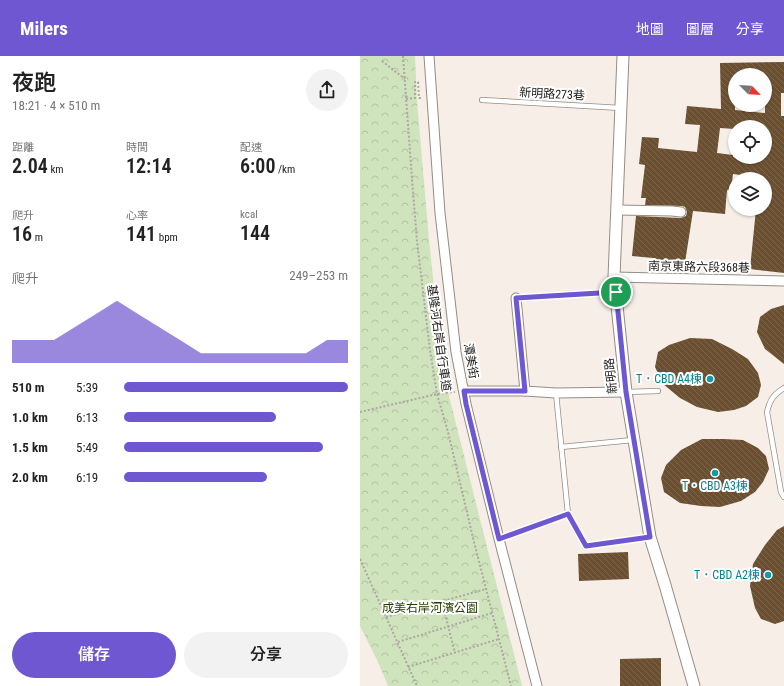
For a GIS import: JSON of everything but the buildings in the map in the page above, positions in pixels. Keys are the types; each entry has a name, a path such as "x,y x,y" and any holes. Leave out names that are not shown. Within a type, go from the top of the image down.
{"street":[{"name":"潭美街","path":"429,56 440,213 456,352 466,404 537,686"},
{"name":"新明路","path":"623,56 614,277 626,392 650,537 694,686"},
{"path":"617,210 681,212"},
{"name":"南京東路六段368巷","path":"614,277 784,281"},
{"path":"516,298 525,391"},
{"path":"464,391 525,391 556,393 626,392"}],"lane":[{"name":"新明路273巷","path":"482,100 621,108"},
{"path":"516,298 616,292"},
{"path":"784,388 778,392 770,402 767,412 781,492 784,497"},
{"path":"626,392 658,391"},
{"path":"556,393 568,514 586,546 650,537"},
{"path":"561,447 634,440"},
{"path":"499,539 568,514"}],"path":[{"name":"基隆河右岸自行車道","path":"403,56 418,249 430,350 437,394 448,432 474,542 511,686"},
{"path":"382,61 405,79"},
{"path":"406,99 415,98 414,82 418,82 419,98"},
{"path":"360,412 437,394 464,391"},
{"path":"360,559 417,686"},
{"path":"386,617 486,590"},
{"path":"442,602 454,653"},
{"path":"397,642 492,613"},
{"path":"408,667 499,639"}],"green space":[{"name":"成美右岸河濱公園","path":"360,56 415,56 417,101 429,240 440,344 448,392 522,686 388,686 360,626"}],"place":[{"name":"T．CBD A4棟","path":"710,379"},
{"name":"T．CBD A3棟","path":"715,473"},
{"name":"T．CBD A2棟","path":"768,575"}],"route":[{"path":"616,292 626,392 650,537 586,546 568,514 499,539 464,391 525,391 516,298 616,292"}]}
